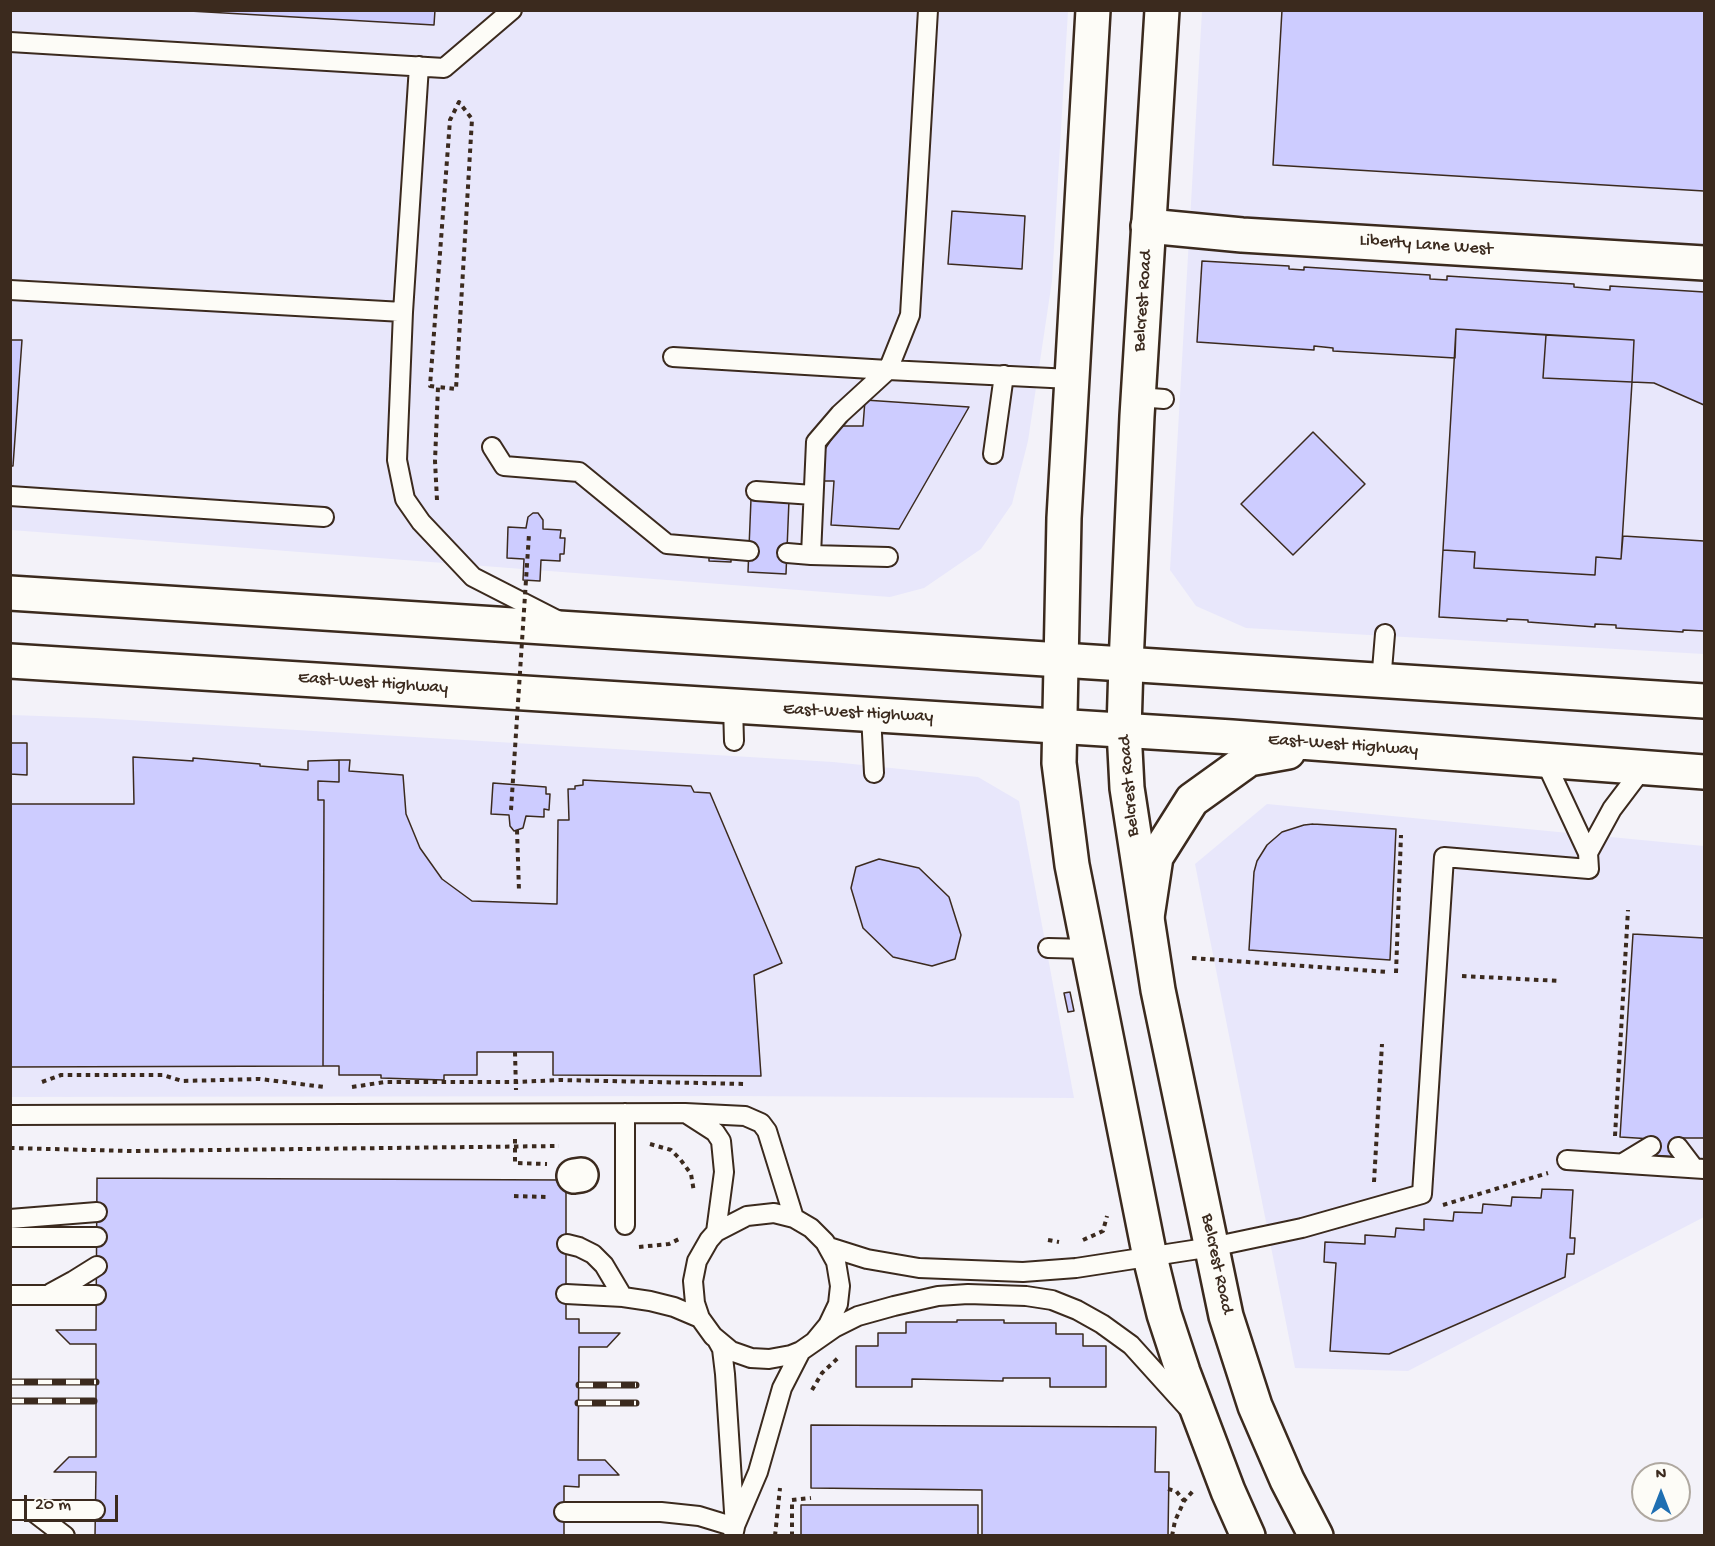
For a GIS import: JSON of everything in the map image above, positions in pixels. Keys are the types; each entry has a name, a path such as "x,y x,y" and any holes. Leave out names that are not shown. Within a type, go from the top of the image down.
{"main road":[{"path":"1094,10 1071,379 1060,660 1059,763 1072,865 1150,1257 1164,1314 1202,1424 1248,1536"},
{"name":"Belcrest Road","path":"1162,10 1148,226 1151,398 1125,664 1124,730 1127,788 1158,990 1226,1316 1255,1406 1287,1480 1316,1536"},
{"name":"Liberty Lane West","path":"1148,226 1242,235 1704,263"},
{"path":"10,593 1704,701"},
{"name":"East-West Highway","path":"10,661 1124,730 1704,772"},
{"path":"1147,917 1156,857 1192,800 1249,759 1327,744"}],"lane":[{"path":"10,42 444,68 512,10"},
{"path":"812,555 816,442 840,414 888,370 910,315 928,10"},
{"path":"419,66 397,460 405,499 421,522 473,577 574,629"},
{"path":"10,290 404,312"},
{"path":"673,357 1071,379"},
{"path":"993,454 1004,375"},
{"path":"492,447 504,466 579,472 667,544 749,551"},
{"path":"756,491 813,495"},
{"path":"10,496 324,517"},
{"path":"787,553 888,557"},
{"path":"1381,682 1385,634"},
{"path":"733,706 734,741"},
{"path":"871,714 874,773"},
{"path":"829,1247 889,1264 1023,1272 1076,1268 1212,1247 1302,1228 1422,1194 1444,857 1589,869 1588,852 1545,762"},
{"path":"1588,852 1612,808 1643,768"},
{"path":"1048,948 1089,949"},
{"path":"625,1113 625,1225"},
{"path":"685,1113 716,1132 721,1141 724,1172 716,1232"},
{"path":"10,1115 685,1113 745,1116 761,1123 767,1131 794,1218"},
{"path":"1623,1163 1651,1146"},
{"path":"1678,1147 1699,1168"},
{"path":"1567,1160 1699,1168"},
{"path":"10,1219 97,1212"},
{"path":"774,1213 794,1218 811,1228 829,1247 836,1262 840,1286 838,1305 828,1325 808,1346 782,1388 758,1472 734,1531 722,1350 700,1318 695,1303 693,1281 697,1261 716,1232 747,1216 774,1213"},
{"path":"10,1237 97,1237"},
{"path":"567,1244 593,1254 604,1265 623,1297"},
{"path":"46,1294 74,1281 97,1266"},
{"path":"10,1295 96,1294"},
{"path":"566,1294 623,1297 674,1307 700,1318"},
{"path":"717,1340 731,1350 751,1358 769,1359 791,1355 858,1316 938,1296 999,1294 1052,1300 1094,1319 1131,1345 1202,1424"},
{"path":"10,1510 95,1510"},
{"path":"32,1510 65,1536"},
{"path":"564,1512 661,1512 699,1516 734,1531"}],"path":[{"path":"459,102 472,119 456,388 438,387 430,386 450,120 459,102"},
{"path":"437,505 435,461 438,387"},
{"path":"511,810 529,534"},
{"path":"517,830 519,891"},
{"path":"1396,973 1401,835"},
{"path":"1615,1136 1628,910"},
{"path":"1192,958 1388,972"},
{"path":"1461,976 1560,981"},
{"path":"1374,1191 1382,1044"},
{"path":"42,1082 61,1075 163,1075 182,1081 260,1079 333,1088"},
{"path":"351,1087 385,1082 560,1080 747,1084"},
{"path":"647,1143 670,1150 691,1174"},
{"path":"10,1148 132,1151 560,1146"},
{"path":"1438,1206 1549,1173"},
{"path":"514,1196 569,1183"},
{"path":"1081,1241 1103,1231 1109,1209"},
{"path":"1047,1240 1064,1243"},
{"path":"812,1391 822,1373 844,1353"},
{"path":"775,1536 780,1486"},
{"path":"1172,1536 1175,1521 1184,1501 1197,1486"},
{"path":"1168,1489 1176,1491 1184,1501"},
{"path":"792,1536 792,1500 811,1498"}],"shaded area":[{"path":"10,11 1068,11 1052,281 1028,441 1012,504 981,549 924,588 890,597 11,530"},
{"path":"1202,11 1704,11 1704,654 1246,628 1196,606 1170,570"},
{"path":"11,715 96,718 833,762 978,777 1019,801 1074,1098 11,1097"},
{"path":"1267,804 1704,846 1704,1217 1408,1371 1295,1368 1195,864"}],"building":[{"path":"172,10 435,10 434,25"},
{"path":"1282,10 1704,10 1704,191 1273,165"},
{"path":"952,211 1025,216 1022,269 948,264"},
{"path":"1202,261 1289,266 1289,269 1304,270 1304,267 1430,275 1430,279 1447,280 1447,276 1574,284 1574,287 1610,290 1610,286 1704,292 1704,405 1654,383 1632,382 1634,340 1456,329 1455,358 1333,351 1333,348 1314,346 1314,350 1197,342"},
{"path":"1456,329 1546,335 1543,378 1632,382 1621,559 1596,557 1595,575 1474,568 1475,552 1443,550"},
{"path":"1546,335 1634,340 1632,382 1543,378"},
{"path":"10,340 22,340 13,466 10,466"},
{"path":"865,400 969,407 899,529 831,525 834,481 823,481 825,449 840,426 863,426"},
{"path":"1313,432 1365,484 1293,555 1241,504"},
{"path":"751,499 789,500 786,574 748,572"},
{"path":"533,513 538,513 543,520 543,529 561,530 560,538 565,538 564,554 560,554 560,561 541,560 540,581 523,580 524,559 507,558 508,527 526,528 528,517"},
{"path":"1623,536 1704,541 1704,631 1683,630 1683,632 1616,628 1616,625 1595,624 1595,627 1528,622 1528,620 1439,617 1443,550 1475,552 1474,568 1595,575 1596,557 1621,559"},
{"path":"709,549 731,550 731,562 709,561"},
{"path":"10,743 27,743 27,775 10,774"},
{"path":"133,757 193,761 193,758 308,770 308,761 339,760 339,782 318,781 318,800 324,800 323,1066 10,1067 10,804 134,804"},
{"path":"339,760 350,760 349,771 403,775 406,814 420,848 442,879 472,901 557,904 558,820 569,820 568,789 575,789 575,786 583,785 583,780 691,786 694,792 710,793 782,963 754,975 761,1076 553,1075 553,1052 477,1052 477,1075 444,1075 444,1080 381,1078 381,1075 339,1075 339,1066 323,1066 324,800 318,800 318,781 339,782"},
{"path":"493,783 546,787 546,794 550,794 549,810 544,809 544,817 526,816 523,828 514,831 510,826 509,815 491,814"},
{"path":"1313,824 1396,829 1390,960 1249,950 1254,872 1257,861 1267,845 1282,832"},
{"path":"879,859 919,868 949,897 961,935 955,959 932,966 893,957 863,928 851,888 856,867"},
{"path":"1633,934 1704,938 1704,1138 1679,1138 1678,1157 1651,1155 1652,1139 1620,1137"},
{"path":"1070,992 1074,1011 1068,1012 1064,993"},
{"path":"97,1178 566,1180 566,1319 579,1319 579,1333 620,1333 607,1347 579,1347 578,1460 605,1460 619,1475 579,1475 579,1487 564,1486 564,1536 95,1536 96,1472 54,1472 69,1457 96,1457 96,1344 70,1344 56,1330 96,1330"},
{"path":"1542,1189 1573,1190 1570,1238 1575,1238 1574,1254 1567,1254 1565,1277 1389,1354 1330,1351 1336,1263 1324,1262 1325,1242 1365,1244 1365,1235 1395,1237 1396,1228 1424,1230 1424,1219 1453,1221 1454,1212 1482,1213 1483,1204 1511,1206 1512,1197 1541,1198"},
{"path":"957,1320 1056,1323 1056,1334 1083,1334 1083,1346 1106,1346 1106,1387 1050,1387 1050,1378 1003,1378 1003,1381 912,1379 912,1387 856,1387 856,1346 878,1346 878,1333 906,1333 906,1322 957,1322"},
{"path":"811,1425 1156,1427 1155,1472 1169,1472 1168,1536 982,1536 982,1490 811,1488"},
{"path":"801,1505 978,1505 978,1536 801,1536"}],"railway":[{"path":"10,1382 96,1382"},
{"path":"579,1385 636,1385"},
{"path":"10,1401 94,1401"},
{"path":"578,1403 636,1403"}]}
